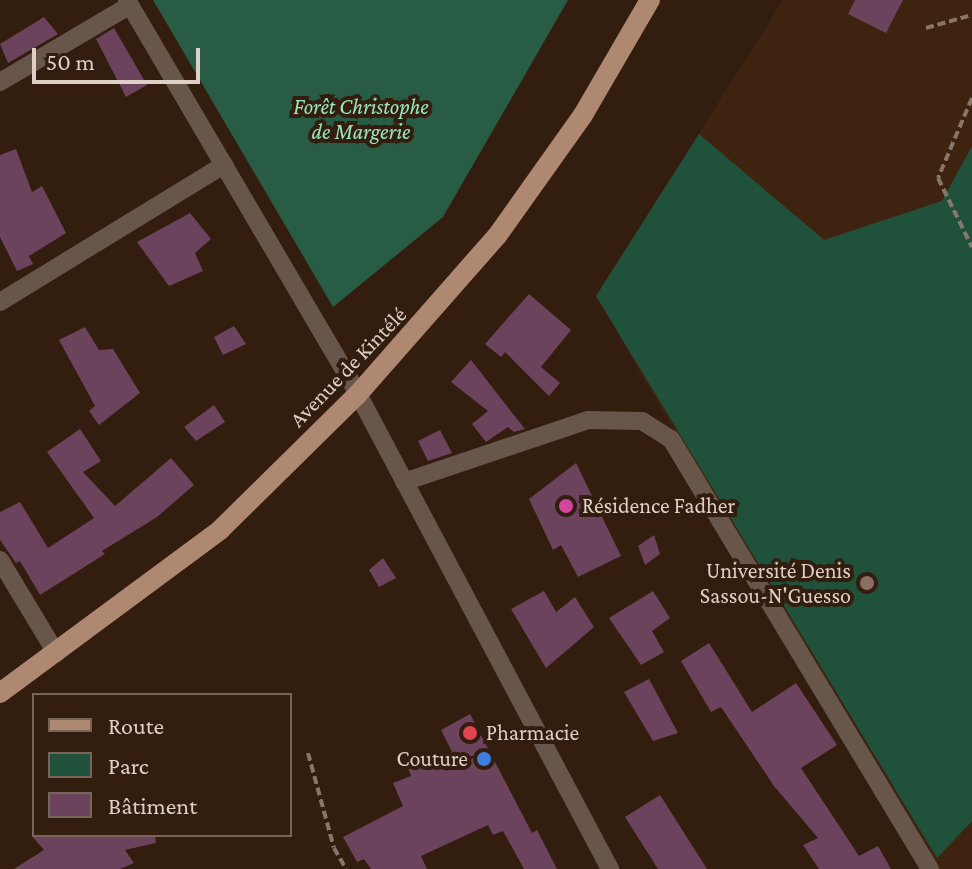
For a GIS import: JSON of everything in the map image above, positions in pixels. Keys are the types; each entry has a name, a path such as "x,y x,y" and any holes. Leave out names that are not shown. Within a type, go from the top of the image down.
{"main road":[{"name":"Avenue de Kintélé","path":"0,693 220,530 358,394 497,236 583,115 650,0"}],"street":[{"path":"0,82 128,2 358,394 610,869"},
{"path":"0,302 224,165"},
{"path":"404,482 588,420 642,421 671,439 930,869"},
{"path":"0,560 56,653"}],"path":[{"path":"926,28 972,15"},
{"path":"972,98 938,178 972,247"},
{"path":"308,753 334,848 346,869"}],"shaded area":[{"name":"Université Denis Sassou-N'Guesso","path":"783,0 972,0 972,869 927,869 596,296"}],"green space":[{"name":"Forêt Christophe de Margerie","path":"153,0 568,0 443,217 333,307"},
{"name":"Université Denis Sassou-N'Guesso","path":"699,134 824,240 942,201 972,146 972,821 937,858 596,296"}],"building":[{"path":"855,0 903,0 886,33 848,14"},
{"path":"44,17 58,34 8,63 0,44"},
{"path":"114,28 147,85 126,97 96,39"},
{"path":"16,149 32,192 42,186 66,233 29,256 33,264 17,271 0,237 0,155"},
{"path":"190,213 211,239 195,253 203,271 169,286 137,242"},
{"path":"529,294 571,330 541,367 560,383 549,396 505,352 501,357 485,344"},
{"path":"234,326 246,344 223,355 214,337"},
{"path":"85,327 99,350 113,349 140,393 99,425 89,411 95,406 59,340"},
{"path":"471,360 525,429 514,432 508,427 486,442 472,424 488,411 451,382"},
{"path":"214,405 225,422 196,441 184,427"},
{"path":"80,429 101,461 83,472 115,506 171,458 194,485 157,517 40,595 20,561 16,563 0,540 0,512 20,502 48,548 94,518 47,452"},
{"path":"440,430 452,453 428,461 418,441"},
{"name":"Résidence Fadher","path":"576,463 621,556 578,577 561,545 553,550 529,499"},
{"path":"654,535 660,554 645,565 638,546"},
{"path":"383,558 396,578 379,587 369,570"},
{"path":"544,591 556,612 575,597 594,627 546,668 511,609"},
{"path":"653,591 670,618 652,631 664,652 641,665 609,618"},
{"path":"709,643 752,712 796,683 837,745 801,768 859,856 878,846 891,869 819,869 803,845 818,838 774,786 721,707 711,712 681,661"},
{"path":"649,679 678,733 653,741 624,692"},
{"path":"470,714 532,833 537,830 557,869 524,869 503,831 493,835 488,825 421,856 427,869 371,869 364,859 357,862 343,837 403,806 393,783 411,776 408,768 452,752 441,730"},
{"path":"660,795 707,869 658,869 625,817"},
{"path":"33,837 155,837 156,843 125,850 134,863 120,869 14,869 44,850"}],"place":[{"name":"Résidence Fadher","path":"566,506"},
{"name":"Université Denis Sassou-N'Guesso","path":"867,583"},
{"name":"Pharmacie","path":"470,733"},
{"name":"Couture","path":"484,759"}]}
